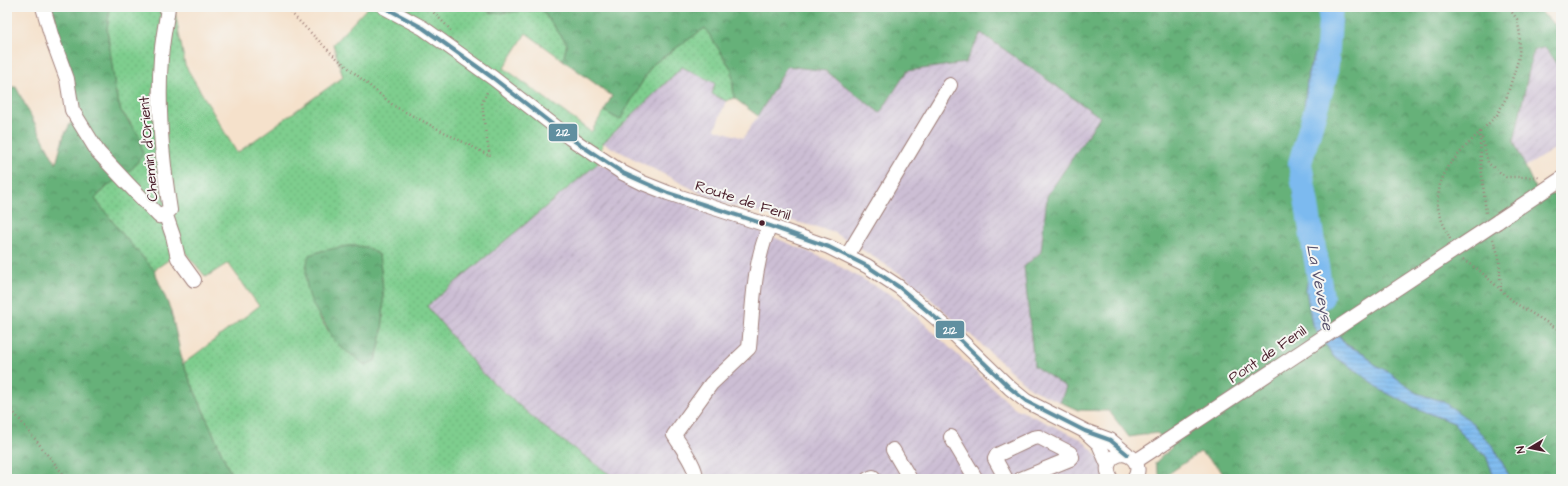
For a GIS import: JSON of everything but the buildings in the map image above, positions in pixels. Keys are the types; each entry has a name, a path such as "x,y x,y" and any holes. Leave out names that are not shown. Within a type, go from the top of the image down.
{"street":[{"name":"Chemin d'Orient","path":"42,7 67,79 72,110 98,152 159,216 170,210 163,166 159,116 161,58 168,7"},
{"name":"Route de Fenil","path":"384,7 424,28 493,78 570,138 623,173 668,194 770,226 829,247 867,266 899,287 950,330 1010,388 1026,401 1085,431 1110,440 1131,458"},
{"path":"847,256 950,85"},
{"name":"Pont de Fenil","path":"1108,465 1115,456 1119,454 1131,458 1159,446 1561,180"},
{"name":"Chemin d'Orient","path":"165,213 173,236 178,258 194,280"},
{"path":"695,474 674,435 711,384 749,348 756,280 764,241 770,226"},
{"name":"Route de Fenil","path":"1085,431 1099,444 1108,465 1108,473 1111,479"},
{"path":"951,437 976,479"},
{"path":"1006,479 996,459 997,455 1033,438 1039,437 1070,452 1072,457 1070,460 1028,478"},
{"path":"893,450 910,479"},
{"path":"1131,458 1138,470 1135,479"},
{"path":"868,479 873,476 874,479"}],"path":[{"path":"285,7 333,55 394,106 490,156 482,103 493,78"},
{"path":"1508,7 1517,19 1520,34 1519,57 1507,96 1497,116 1480,132 1484,151 1488,163 1506,177 1545,176"},
{"path":"7,404 66,479"}],"shaded area":[{"path":"981,32 1100,117 1048,196 1041,252 1024,267 1066,387 1060,402 1031,389 907,278 832,231 718,202 603,143 682,67 715,83 712,94 726,101 715,129 743,138 758,116 787,66 826,71 880,113 907,71 965,63"},
{"path":"1545,47 1561,68 1561,145 1525,167 1514,142 1533,51"},
{"path":"598,163 828,260 897,298 1013,407 1081,439 1121,479 616,479 544,427 481,372 427,306"}],"green space":[{"path":"43,7 110,7 107,29 116,94 121,111 140,137 143,154 133,168 106,187 95,199 124,236 154,270 171,311 183,364 233,479 7,479 7,87 16,87 56,164 64,135 73,119"},
{"path":"110,7 174,7 185,65 237,153 343,77 333,44 368,7 480,7 492,13 542,10 567,44 563,60 526,33 504,68 591,132 604,111 620,120 652,65 705,28 732,70 734,98 726,101 712,94 715,83 682,67 603,143 598,163 427,306 481,372 544,427 616,479 233,479 183,364 259,306 228,263 206,277 183,250 154,270 124,236 95,199 112,182 131,123 121,111 116,94 107,29","holes":["347,246 361,246 375,252 379,255 381,268 383,322 379,348 375,361 365,365 337,343 318,316"]},
{"path":"480,7 1323,7 1321,39 1308,72 1299,156 1326,114 1326,74 1331,7 1535,7 1561,30 1561,68 1559,68 1545,47 1533,51 1514,142 1535,188 1547,195 1561,194 1561,479 1511,479 1494,448 1442,401 1416,393 1390,373 1374,364 1365,354 1347,345 1325,317 1327,285 1310,267 1306,290 1312,324 1334,357 1359,372 1381,390 1416,408 1454,423 1462,435 1486,456 1495,479 1226,479 1219,468 1200,452 1161,479 1155,463 1172,447 1157,433 1129,437 1109,411 1078,410 1060,402 1066,387 1034,366 1024,267 1041,252 1047,196 1100,117 981,33 965,63 907,71 880,113 826,71 787,66 758,116 734,98 732,70 705,28 652,65 620,120 604,111 612,96 563,60 567,44 542,10 492,13"},
{"path":"347,246 364,247 379,255 383,295 383,322 379,348 375,361 365,365 339,345 335,340 319,316 311,300 306,283 309,255"}],"water":[{"path":"1323,7 1331,7 1326,74 1326,114 1315,144 1305,158 1299,156 1308,73 1321,39"},
{"path":"1319,265 1327,285 1325,317 1346,345 1365,354 1374,364 1390,373 1416,393 1442,401 1469,420 1494,448 1511,479 1495,479 1486,456 1462,435 1454,423 1416,408 1381,390 1359,372 1334,357 1312,324 1306,290 1310,267"}],"waterway":[{"name":"La Veveyse","path":"1322,297 1300,163 1326,74 1331,7"}],"transit line":[{"name":"212","path":"384,7 423,28 493,78 570,138 623,173 668,193 829,247 867,266 899,287 950,330 1010,388 1026,401 1085,431 1110,440 1127,454"}]}
